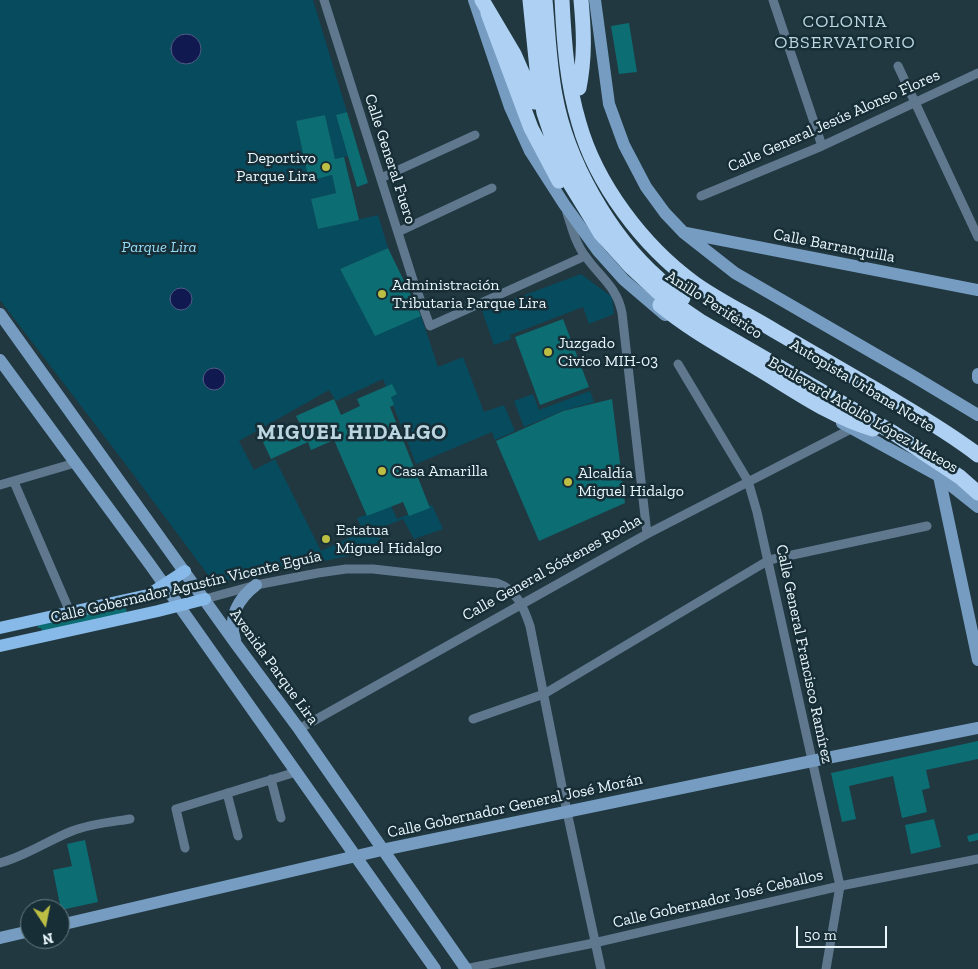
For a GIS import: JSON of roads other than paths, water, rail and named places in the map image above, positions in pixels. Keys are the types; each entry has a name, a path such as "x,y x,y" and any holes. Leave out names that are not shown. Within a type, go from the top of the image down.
{"highway":[{"name":"Anillo Periférico","path":"530,0 540,98 560,161 583,207 601,234 630,266 659,293 700,321 892,432 955,473 978,493"},
{"name":"Autopista Urbana Norte","path":"545,0 555,96 564,132 576,162 590,191 623,239 658,279 712,319 953,462 978,484"},
{"name":"Anillo Periférico","path":"562,0 565,53 570,89 579,124 602,180 635,227 654,248 694,283 934,424 978,455"},
{"name":"Autopista Urbana Norte","path":"568,0 579,88 584,117 592,141 628,211 651,240 707,290 929,416 978,449"},
{"path":"579,88 584,63 585,38 581,0"},
{"path":"485,6 514,87 564,198 629,276 645,292 677,318 805,397 842,418 891,434 908,435"},
{"path":"485,6 514,54 526,79 552,147 560,161"},
{"path":"514,87 523,99 548,150 560,161"}],"main road":[{"name":"Boulevard Adolfo López Mateos","path":"474,0 510,107 530,151 564,198 598,251 624,280 677,324 852,429 939,476 978,507"},
{"path":"594,0 609,104 624,145 646,187 665,213 684,233 735,273 978,415"},
{"name":"Calle Barranquilla","path":"684,233 978,290"},
{"name":"Avenida Parque Lira","path":"0,314 299,729 466,969"},
{"path":"0,360 164,585 435,969"},
{"path":"939,476 978,660"},
{"name":"Calle Gobernador Agustín Vicente Eguía","path":"0,628 148,595 185,571"},
{"path":"236,644 232,629 234,611 243,596 256,585"},
{"name":"Calle Gobernador Agustín Vicente Eguía","path":"0,646 205,599"},
{"name":"Calle Gobernador General José Morán","path":"70,923 354,856 978,728"},
{"path":"0,938 20,934"}],"street":[{"name":"Calle General Fuero","path":"324,0 412,280 430,326 585,256"},
{"path":"773,0 822,146"},
{"path":"898,66 978,237"},
{"name":"Calle General Jesús Alonso Flores","path":"702,196 822,146 978,73"},
{"path":"380,178 475,134"},
{"path":"398,232 492,188"},
{"path":"564,198 579,245 585,256 614,290 620,301 647,534"},
{"name":"Calle General Francisco Ramírez","path":"678,364 748,481 769,560 840,886 826,969"},
{"name":"Calle General Sóstenes Rocha","path":"299,729 647,534 852,429"},
{"path":"0,485 75,463"},
{"path":"14,482 70,612"},
{"path":"473,719 544,694 769,560 927,526"},
{"name":"Calle Gobernador Agustín Vicente Eguía","path":"205,599 256,585 318,573 373,569 498,583 510,589 520,604 530,626 594,943 601,969"},
{"path":"185,848 176,809 296,772"},
{"path":"271,779 281,818"},
{"path":"227,793 238,836"},
{"path":"0,864 15,859 77,829 130,819"},
{"name":"Calle Gobernador José Ceballos","path":"466,969 594,943 840,886 978,859"}],"place":[{"name":"Deportivo Parque Lira","path":"326,167"},
{"name":"Administración Tributaria Parque Lira","path":"382,294"},
{"name":"Juzgado Civico MIH-03","path":"548,352"},
{"name":"Casa Amarilla","path":"382,471"},
{"name":"Alcaldía Miguel Hidalgo","path":"568,482"},
{"name":"Estatua Miguel Hidalgo","path":"326,539"}],"district":[{"name":"COLONIA OBSERVATORIO","path":"845,32"},
{"name":"MIGUEL HIDALGO","path":"352,433"}],"park label":[{"name":"Parque Lira","path":"159,247"}]}
